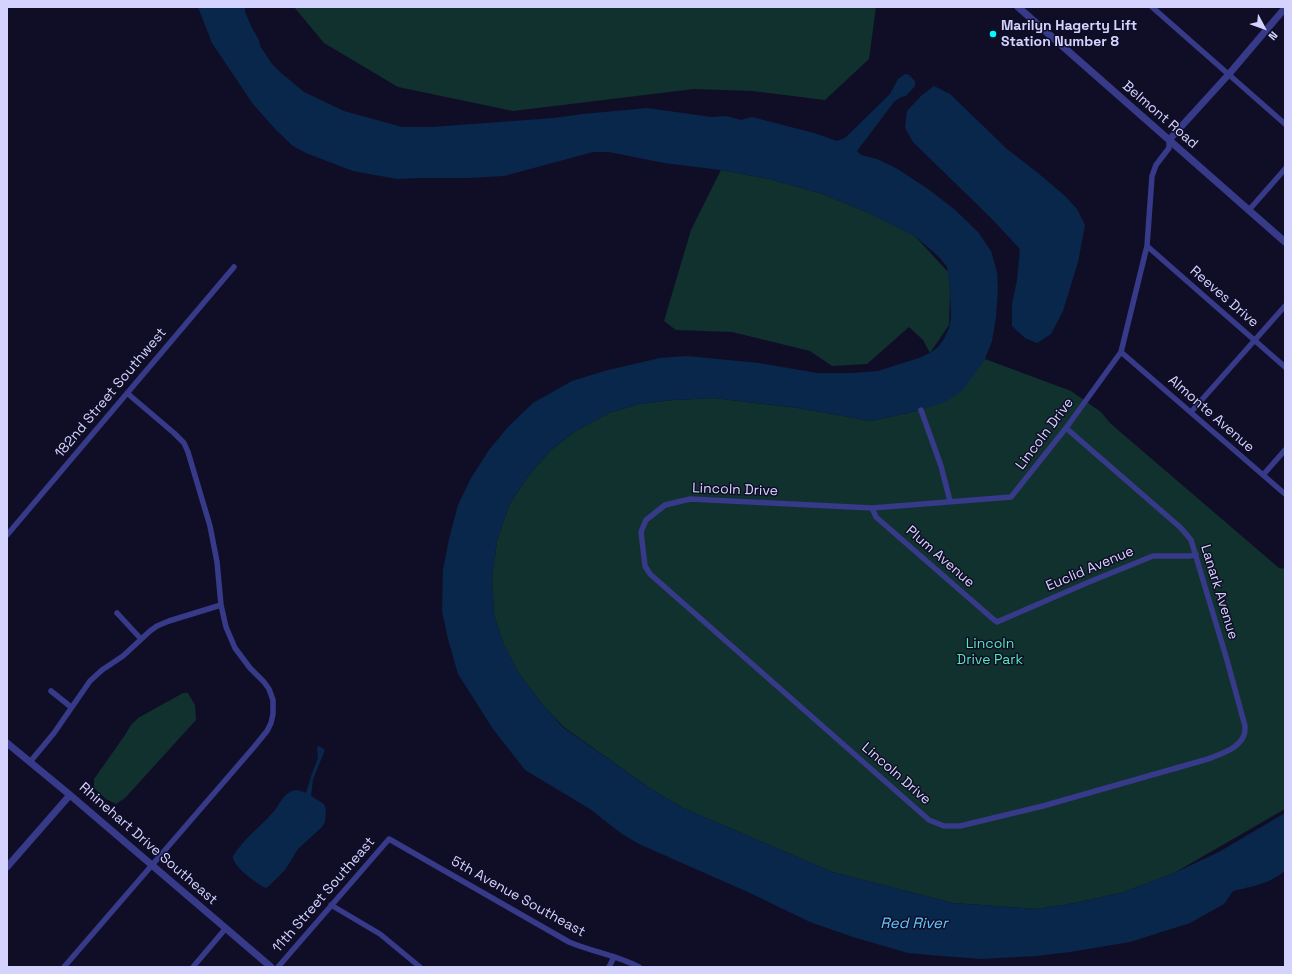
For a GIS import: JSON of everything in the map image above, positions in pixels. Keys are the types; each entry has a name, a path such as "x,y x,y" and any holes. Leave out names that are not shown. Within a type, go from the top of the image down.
{"street":[{"name":"Belmont Road","path":"1018,7 1285,242"},
{"path":"1152,7 1285,124"},
{"path":"1169,140 1229,74 1285,8"},
{"name":"Lincoln Drive","path":"1169,140 1169,148 1156,165 1152,176 1147,246 1121,352 1066,428 1011,497 872,508 690,499 665,504 646,520 641,532 645,566 650,574 929,820 944,826 960,826 1051,804 1208,759 1228,751 1239,743"},
{"path":"1249,210 1285,169"},
{"name":"Reeves Drive","path":"1147,246 1285,367"},
{"name":"182nd Street Southwest","path":"7,535 234,267"},
{"path":"1190,412 1285,306"},
{"name":"Almonte Avenue","path":"1121,352 1285,494"},
{"path":"64,967 268,730 274,714 272,694 264,682 250,668 235,648 226,627 221,605 210,526 186,447 174,433 127,393"},
{"path":"921,410 942,466 950,501"},
{"name":"Lanark Avenue","path":"1066,428 1181,528 1191,540 1245,726 1244,735 1239,743"},
{"path":"1263,475 1285,450"},
{"name":"Plum Avenue","path":"872,508 876,517 997,622"},
{"name":"Euclid Avenue","path":"997,622 1153,556 1191,556 1196,554"},
{"path":"30,762 54,733 90,681 102,670 122,656 157,626 221,605"},
{"path":"117,613 141,639"},
{"path":"51,691 71,707"},
{"name":"Rhinehart Drive Southeast","path":"7,743 152,864 271,967"},
{"path":"7,867 70,795"},
{"name":"11th Street Southeast","path":"278,967 389,838"},
{"name":"5th Avenue Southeast","path":"389,838 569,942 639,967"},
{"path":"331,905 380,934 420,967"},
{"path":"193,967 226,928"},
{"path":"609,967 614,957"}],"green space":[{"path":"294,7 876,7 869,59 825,100 752,91 694,89 513,111 398,87 324,43"},
{"path":"721,170 769,179 823,194 869,213 915,236 949,273 949,325 930,353 923,340 909,327 867,364 832,366 810,351 732,332 676,330 664,321 691,230"},
{"name":"Lincoln Drive Park","path":"985,359 1071,391 1101,412 1111,424 1279,568 1285,569 1285,809 1174,873 1124,892 1075,903 1036,909 953,903 832,872 683,808 651,789 565,728 545,708 518,672 504,645 494,615 492,578 497,541 509,505 528,476 550,451 574,432 609,413 639,404 673,400 713,398 798,408 871,421 921,410"},
{"path":"183,693 188,693 195,705 196,720 125,798 116,804 106,799 94,788 94,779 131,725 138,718"}],"water":[{"name":"Red River","path":"198,7 245,7 245,12 259,40 260,46 272,64 304,92 344,111 402,127 432,127 554,118 647,108 711,117 726,116 741,120 752,117 814,133 837,141 845,138 890,94 898,79 905,74 909,75 915,81 915,86 906,96 901,97 894,102 857,151 861,155 877,159 896,168 928,189 954,209 978,232 991,251 997,272 998,288 996,317 992,341 985,359 963,390 945,402 921,410 871,421 798,408 713,398 673,400 639,404 609,413 574,432 550,451 528,476 509,505 497,541 492,578 494,615 504,645 518,672 545,708 564,728 651,789 683,808 832,872 953,903 1036,909 1075,903 1124,892 1174,873 1219,852 1285,813 1285,871 1267,882 1233,891 1224,904 1190,923 1130,942 1036,956 982,959 908,953 853,937 810,922 750,893 639,844 622,834 590,809 525,770 493,729 458,674 442,611 443,570 458,505 471,478 489,450 508,427 533,403 572,381 608,370 660,358 687,356 759,363 817,373 853,373 878,371 919,358 938,347 949,328 951,317 947,267 939,257 915,236 869,213 823,194 769,179 721,170 664,163 609,152 593,152 504,176 397,179 353,171 306,153 293,146 276,130 253,104 212,43"},
{"path":"934,86 950,94 1007,149 1065,196 1077,209 1085,225 1078,262 1063,311 1051,334 1037,343 1025,338 1012,326 1012,304 1017,280 1020,249 991,218 913,142 905,128 907,111 921,96"},
{"path":"319,746 325,750 313,779 311,796 324,804 326,809 325,822 322,827 298,849 285,870 266,888 251,879 236,865 233,856 242,843 275,810 287,794 296,790 306,793 318,758 317,747"}],"place":[{"name":"Marilyn Hagerty Lift Station Number 8","path":"993,34"}]}
